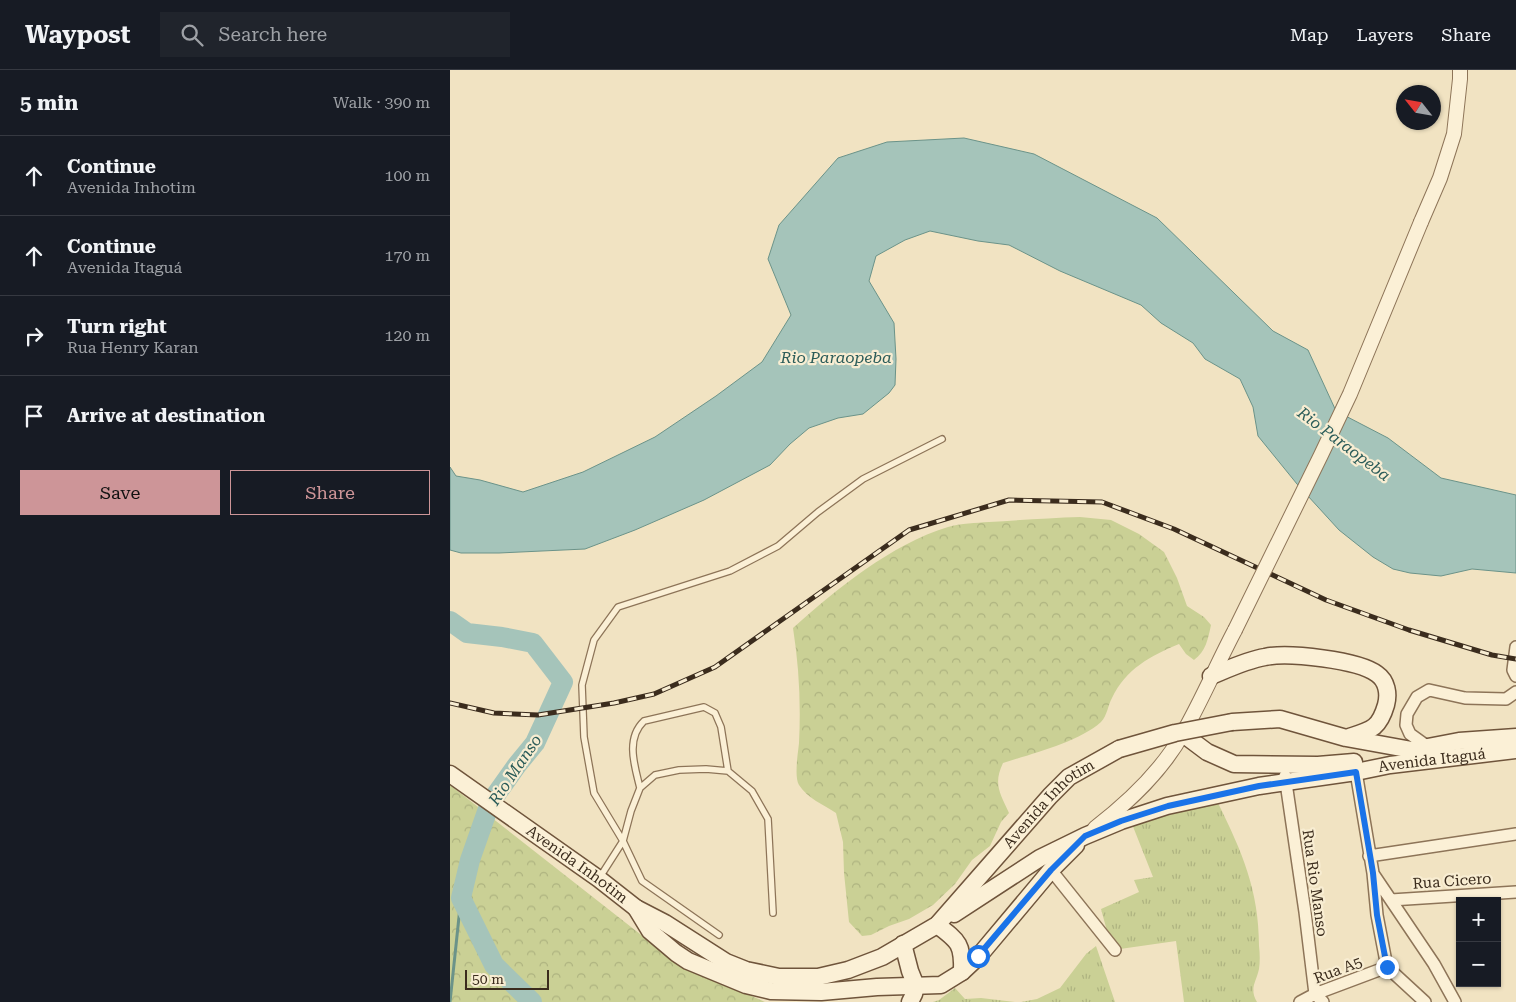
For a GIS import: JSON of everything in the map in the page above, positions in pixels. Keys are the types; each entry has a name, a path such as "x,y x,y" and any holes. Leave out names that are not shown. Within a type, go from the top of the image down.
{"main road":[{"path":"1211,676 1265,657 1284,656 1318,658 1351,664 1379,674 1388,691 1382,716 1372,730 1346,738"},
{"name":"Avenida Inhotim","path":"456,778 599,879 636,908 665,923 726,962 746,970 779,977 818,978 848,970 882,957 937,925 1050,796 1069,777 1120,749 1175,733 1232,722 1280,719 1346,738 1420,749 1459,741 1516,736"},
{"path":"1183,734 1207,752 1234,764 1355,767 1420,749"},
{"name":"Avenida Itaguá","path":"937,925 1040,858 1121,821 1168,806 1355,767 1516,750"},
{"path":"1234,764 1237,791"},
{"name":"Avenida Inhotim","path":"636,908 650,931 676,954 688,961 746,985 771,991 820,992 877,987 941,985 962,972 978,956 1051,870 1085,836"},
{"path":"937,925 951,935 959,944 962,956 962,972"},
{"path":"903,944 910,972 916,986 910,1002"}],"street":[{"path":"1085,836 1124,806 1162,764 1183,734 1235,630 1346,403 1440,178 1454,134 1463,73"},
{"path":"1516,647 1513,670 1516,676"},
{"path":"1420,749 1406,725 1407,714 1417,697 1429,690 1465,698 1506,699 1516,692"},
{"name":"Rua Rio Manso","path":"1284,764 1285,783 1319,998"},
{"path":"1355,767 1373,873 1375,902 1387,967 1425,1002"},
{"path":"1370,856 1516,834"},
{"path":"1051,870 1115,950"},
{"path":"1373,873 1434,964 1454,1002"},
{"name":"Rua Cicero","path":"1390,900 1516,892"},
{"name":"Rua A5","path":"1300,1002 1319,998 1387,967"}],"lane":[{"path":"718,935 642,881 623,841 594,793 584,737 582,685 594,640 618,607 730,571 778,546 818,512 863,479 942,439"},
{"path":"640,788 632,744 639,726 644,721 704,707 716,713 721,727 728,771"},
{"path":"599,879 623,841 631,811 640,788 655,775 679,770 706,769 728,771 752,791 768,819 773,913"}],"green space":[{"path":"1080,517 1111,520 1139,534 1164,552 1177,578 1187,606 1204,617 1211,625 1204,649 1194,660 1186,654 1179,644 1158,653 1124,679 1112,698 1103,720 1092,729 1054,747 1003,763 998,783 1009,813 1001,822 990,846 972,860 955,884 933,905 909,919 871,935 862,936 849,922 843,842 836,813 806,794 798,781 797,759 800,699 793,628 827,598 866,569 906,544 927,535 948,527 963,524"},
{"path":"450,785 677,963 765,1002 450,1002"},
{"path":"1218,803 1242,855 1256,907 1260,961 1253,989 1257,1002 1184,1002 1176,941 1120,949 1107,931 1101,909 1139,892 1134,880 1153,877 1132,824"},
{"path":"1096,946 1115,1002 1021,1002 1037,999 1060,988 1086,954"},
{"path":"955,988 965,999 981,998 1015,1002 933,1002 939,1000"}],"water":[{"name":"Rio Paraopeba","path":"964,138 1034,154 1157,218 1273,331 1308,350 1336,411 1388,438 1441,478 1516,495 1516,573 1472,569 1441,576 1410,573 1393,569 1373,557 1339,530 1297,484 1258,436 1253,407 1240,379 1205,359 1193,343 1161,323 1141,305 1060,271 1009,245 930,231 905,240 876,256 869,281 894,323 895,385 889,393 863,414 838,418 809,428 770,465 704,500 585,549 499,553 461,553 450,550 450,467 456,476 480,480 523,492 583,472 655,437 762,362 791,315 768,259 779,225 838,158 887,142"}],"waterway":[{"name":"Rio Manso","path":"450,621 467,633 533,643 563,682 535,743 490,803 470,860 461,898 494,965 532,1002"},
{"path":"450,1002 461,898"}],"railway":[{"path":"450,703 494,713 538,715 614,703 654,694 715,667 909,530 1009,500 1102,502 1174,529 1326,600 1409,630 1492,655 1516,659"}],"route":[{"path":"978,956 1051,870 1085,836 1121,821 1168,806 1259,786 1356,772 1373,873 1377,915 1387,967"}]}
